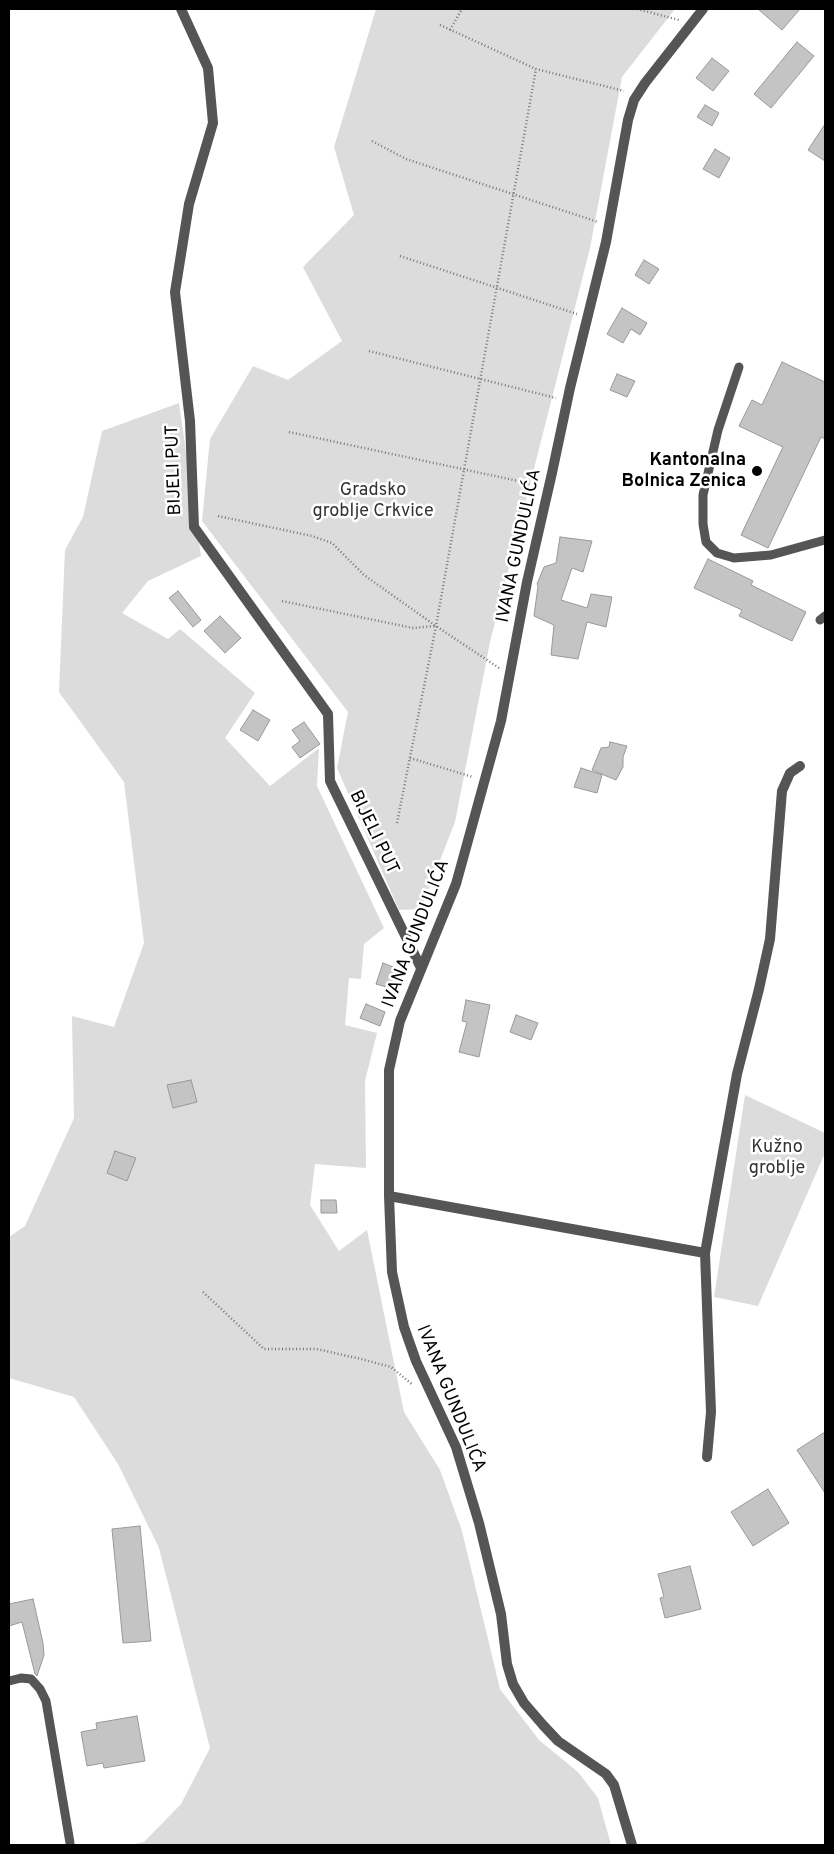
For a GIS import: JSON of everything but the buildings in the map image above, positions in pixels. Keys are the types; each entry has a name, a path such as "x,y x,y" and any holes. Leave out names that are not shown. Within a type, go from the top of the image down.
{"street":[{"name":"BIJELI PUT","path":"181,9 208,68 213,123 189,204 175,292 190,421 194,527 328,714 330,781 421,968"},
{"name":"IVANA GUNDULIĆA","path":"632,1845 614,1785 606,1774 558,1741 524,1704 513,1684 507,1664 500,1614 480,1523 456,1447 416,1361 404,1327 392,1272 388,1196 389,1070 400,1021 456,884 501,721 527,582 567,401 609,226 628,120 645,83 703,9"},
{"path":"707,1457 711,1412 705,1252 737,1074 770,940 782,791 790,774 800,766"},
{"path":"388,1196 705,1252"}],"lane":[{"path":"739,366 718,430 703,495 703,524 706,542 717,552 734,558 771,555 825,540"},
{"path":"9,1681 21,1678 31,1679 40,1689 46,1701 70,1843"}],"path":[{"path":"450,30 462,9"},
{"path":"637,9 692,24"},
{"path":"440,26 536,69 638,95"},
{"path":"396,823 436,626 512,194 536,69"},
{"path":"372,141 406,159 609,226"},
{"path":"400,256 587,317"},
{"path":"368,351 567,401"},
{"path":"289,432 549,487"},
{"path":"218,516 312,536 332,543 364,574 436,626 509,675"},
{"path":"282,601 413,628 436,626"},
{"path":"410,758 485,781"},
{"path":"203,1292 264,1349 316,1349 361,1359 391,1367 413,1385"}],"green space":[{"name":"Gradsko groblje Crkvice","path":"376,9 675,9 622,77 590,248 490,642 455,822 421,909 399,910 337,768 348,712 202,521 210,439 253,366 288,380 342,341 303,267 354,215 334,147"},
{"path":"179,403 201,556 148,581 122,613 168,639 180,629 255,693 225,738 270,786 319,748 317,786 384,928 364,944 361,979 349,978 345,1025 377,1033 365,1081 366,1168 315,1164 310,1205 339,1251 367,1230 404,1412 440,1470 462,1531 500,1689 539,1740 578,1772 598,1798 611,1845 130,1845 144,1842 181,1804 210,1748 159,1548 118,1464 74,1397 9,1378 9,1237 25,1226 74,1118 72,1016 114,1027 144,943 124,782 59,692 65,550 83,517 102,431"},
{"name":"Kužno groblje","path":"745,1095 825,1133 825,1153 758,1306 714,1297"}],"place":[{"name":"Kantonalna Bolnica Zenica","path":"757,471"}]}
